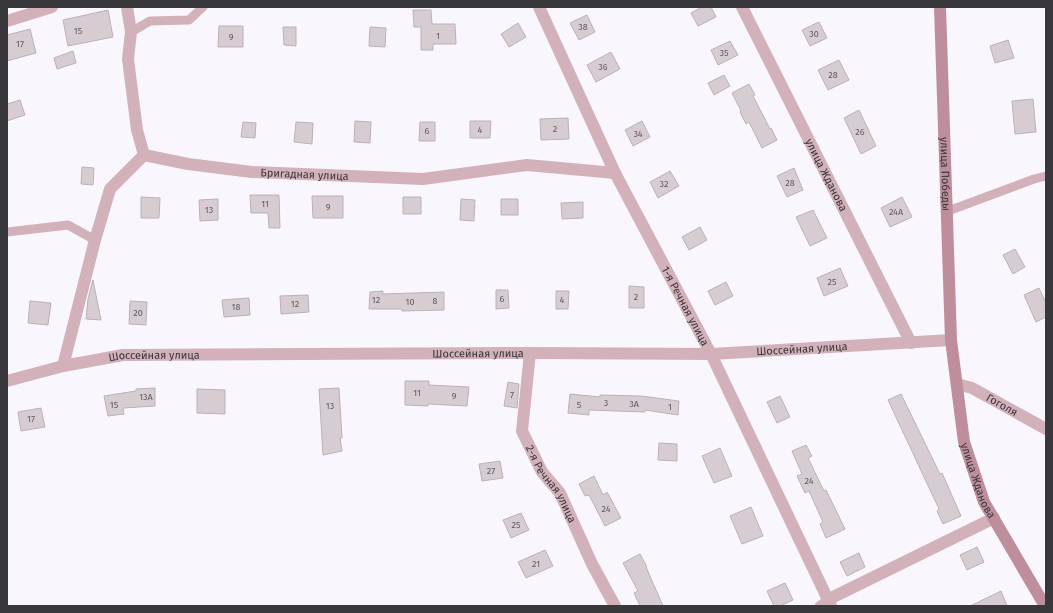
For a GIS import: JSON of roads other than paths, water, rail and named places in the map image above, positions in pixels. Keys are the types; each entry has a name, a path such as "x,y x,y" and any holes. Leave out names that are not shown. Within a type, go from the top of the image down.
{"street":[{"path":"7,21 52,7"},
{"path":"63,366 95,240 110,190 144,155 136,130 128,59 132,32 127,7"},
{"name":"1-я Речная улица","path":"539,7 615,173 711,354 826,604"},
{"name":"улица Жданова","path":"742,7 911,343"},
{"name":"улица Победы","path":"940,7 948,211 951,340"},
{"name":"Бригадная улица","path":"144,155 188,164 252,172 423,179 527,165 615,173"},
{"name":"улица Жданова","path":"951,340 964,442 984,502 1045,606"},
{"name":"Шоссейная улица","path":"7,381 63,366 123,355 530,352 711,354 951,340"},
{"name":"2-я Речная улица","path":"530,352 522,431 542,472 560,493 592,564 615,606"},
{"name":"Гоголя","path":"957,384 972,388 1046,429"},
{"path":"826,604 994,518"}],"lane":[{"path":"132,32 150,21 189,20 203,7"},
{"path":"948,211 1034,179 1046,176"},
{"path":"7,232 68,225 95,240"},
{"path":"7,377 30,375"}]}
